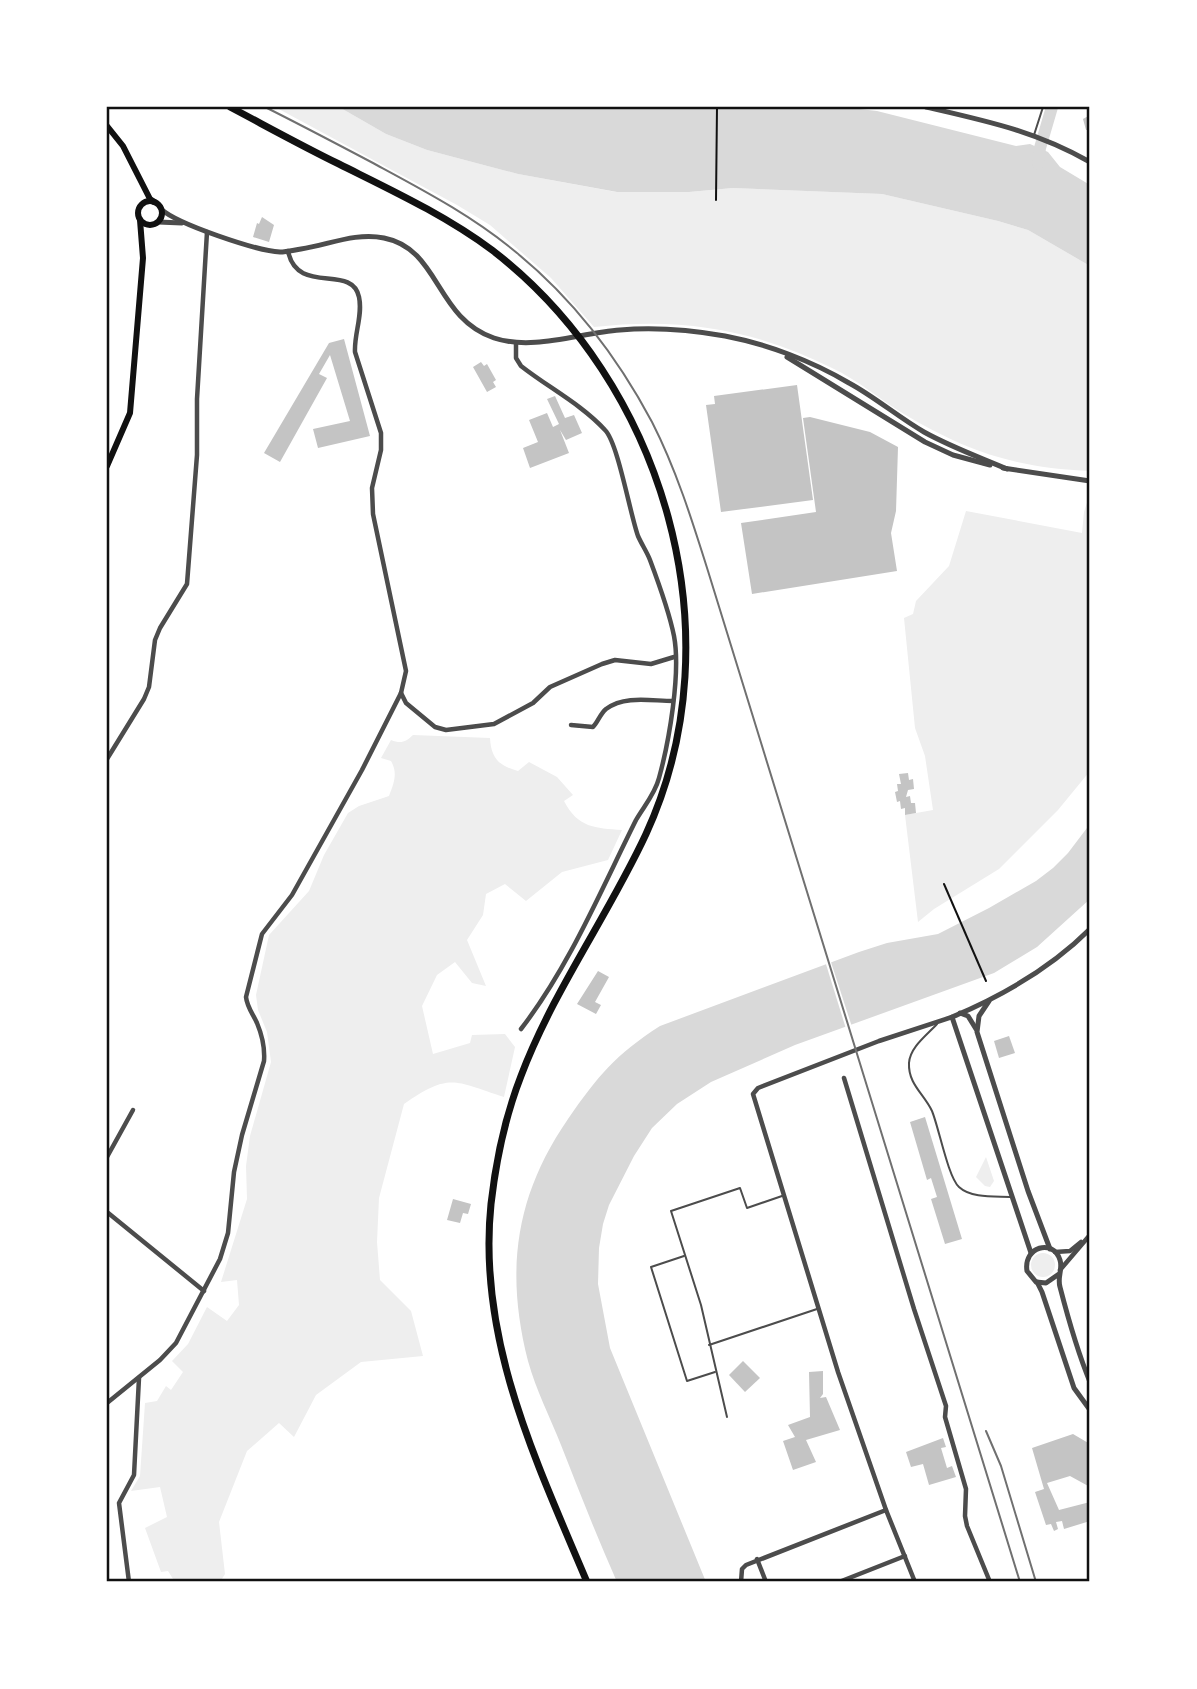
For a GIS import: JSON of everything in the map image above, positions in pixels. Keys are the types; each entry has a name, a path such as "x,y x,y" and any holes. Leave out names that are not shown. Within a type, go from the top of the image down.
{"highway":[{"path":"230,107 421,206 491,250 518,273 564,319 616,392 648,457 673,538 683,595 686,655 682,709 666,783 651,824 631,866 555,1003 522,1072 498,1157 491,1208 489,1243 492,1301 506,1373 541,1471 587,1582"}],"main road":[{"path":"107,126 123,146 140,180 161,209 162,216 145,237 130,413 107,466"},
{"path":"140,180 141,205 138,213 143,250"},
{"path":"141,205 154,202"},
{"path":"140,220 146,225 156,223"}],"street":[{"path":"926,107 1012,127 1056,143 1090,162"},
{"path":"161,209 207,231 268,250 288,251 360,237 393,240 421,258 443,296 461,318 489,336 516,343 620,330 654,329 725,336 765,347 811,370 934,447 975,462 1007,469 1090,481"},
{"path":"156,223 189,224"},
{"path":"107,759 144,699 149,687 155,640 187,584 197,454 197,399 207,231"},
{"path":"107,1403 160,1360 176,1343 220,1259 228,1233 234,1172 242,1135 264,1061 265,1051 259,1028 246,997 262,934 299,883 362,770 401,693 406,671 371,498 382,441 355,352 354,341 360,309 358,294 355,288 344,281 298,271 292,264 288,251"},
{"path":"516,343 516,358 521,366 581,408 608,432 639,537 650,558 674,639 673,701 655,789 637,818 585,923 535,1012 521,1029"},
{"path":"401,693 406,703 435,727 446,730 494,724 533,703 550,687 615,660 651,664 674,657"},
{"path":"571,724 596,726 603,712 618,702 673,701"},
{"path":"915,1582 886,1510 818,1309 754,1090 878,1041 952,1017 990,999 1043,968 1090,929"},
{"path":"977,1032 979,1016 990,999"},
{"path":"960,1013 968,1016 977,1032 1040,1228 1060,1259 1060,1288 1090,1382"},
{"path":"952,1017 1031,1253"},
{"path":"844,1078 910,1299 946,1406 945,1417 966,1489 967,1525 990,1582"},
{"path":"107,1157 133,1110"},
{"path":"107,1212 204,1291"},
{"path":"1090,1235 1070,1251 1040,1248 1031,1253 1026,1261 1027,1271 1040,1287 1074,1388 1090,1410"},
{"path":"1036,1282 1046,1283 1059,1272 1090,1235"},
{"path":"128,1582 119,1503 134,1475 139,1377"},
{"path":"741,1580 742,1569 757,1559 886,1510"},
{"path":"839,1582 905,1556"},
{"path":"757,1559 766,1582"}],"lane":[{"path":"1034,135 1043,107"},
{"path":"940,1021 912,1052 909,1061 910,1076 932,1111 958,1186 980,1195 1013,1197"},
{"path":"727,1417 706,1326 671,1211 740,1188 747,1208 783,1196"},
{"path":"685,1256 651,1267 687,1381 716,1372"},
{"path":"709,1345 818,1309"}],"path":[{"path":"716,200 717,107"},
{"path":"944,884 986,981"}],"shaded area":[{"path":"275,107 339,107 386,134 427,150 518,174 616,192 689,192 733,188 882,194 1028,230 1090,266 1090,471 1016,462 971,448 904,414 832,368 745,335 687,325 626,324 594,327 551,278 490,225"},
{"path":"339,107 842,107 877,111 1016,146 1030,144 1048,152 1060,167 1090,185 1090,266 1028,230 882,194 733,188 689,192 617,192 518,174 427,150 386,134"},
{"path":"1090,493 1090,771 1058,810 999,869 934,909 918,922 905,815 933,810 925,756 915,728 904,618 913,614 916,601 949,566 966,511 1082,533 1084,512"},
{"path":"413,735 490,738 494,756 506,767 518,771 529,762 557,777 573,795 564,801 581,822 595,827 622,830 608,860 562,872 526,901 505,884 486,894 483,915 467,940 486,986 472,983 455,962 437,975 422,1006 433,1054 470,1043 472,1035 505,1034 515,1047 504,1097 452,1083 432,1087 404,1104 379,1198 377,1242 380,1280 411,1311 423,1356 361,1362 316,1395 294,1437 279,1423 247,1451 219,1522 225,1574 220,1582 175,1582 168,1571 161,1572 145,1528 167,1517 160,1487 131,1491 140,1476 145,1403 157,1401 166,1386 171,1390 183,1372 172,1361 188,1344 207,1307 227,1321 239,1305 237,1280 221,1282 247,1199 246,1166 250,1136 271,1062 267,1032 258,1010 256,995 269,935 309,891 324,855 348,813 359,806 389,796 395,774 391,761 381,758 391,740 403,742"},
{"path":"1090,824 1090,899 1037,947 994,973 795,1045 711,1082 677,1104 652,1128 634,1156 609,1205 603,1224 598,1284 610,1348 706,1582 617,1582 531,1372 517,1296 520,1235 526,1206 550,1148 568,1119 608,1067 660,1026 859,952 887,943 938,934 1036,881 1068,853"},
{"path":"986,1157 994,1181 990,1187 976,1177"},
{"path":"1043,1253 1052,1256 1055,1265 1052,1274 1043,1277 1034,1274 1031,1265 1034,1256"}],"pier":[{"path":"830,959 853,1030 847,1032 825,961"}],"building":[{"path":"1090,115 1090,130 1086,130 1083,119"},
{"path":"262,217 274,225 269,242 253,237"},
{"path":"344,339 370,436 318,448 313,429 350,421 330,355 319,374 327,378 280,462 264,453 329,343"},
{"path":"481,362 484,366 487,364 496,380 493,382 496,387 487,392 473,367"},
{"path":"797,385 813,500 721,512 706,405 715,404 714,396"},
{"path":"555,396 565,418 574,415 582,433 566,440 560,430 569,453 530,468 523,448 538,442 529,420 547,413 553,427 559,424 547,399"},
{"path":"810,417 870,432 898,447 896,511 891,533 897,571 752,594 741,523 816,512 803,418"},
{"path":"908,773 909,780 913,779 914,789 908,790 906,797 910,796 911,803 915,803 916,813 905,815 905,808 901,809 895,792 898,791 897,784 901,784 899,774"},
{"path":"598,971 609,977 595,1002 601,1005 596,1014 577,1004"},
{"path":"1009,1036 1015,1053 999,1058 994,1041"},
{"path":"925,1117 962,1239 945,1244 931,1199 937,1197 931,1178 927,1180 910,1122"},
{"path":"453,1199 471,1204 468,1214 463,1213 460,1223 447,1220"},
{"path":"743,1361 760,1378 745,1392 729,1375"},
{"path":"823,1371 823,1394 820,1398 826,1397 840,1430 806,1440 816,1462 793,1470 783,1441 795,1437 788,1425 810,1417 809,1372"},
{"path":"1073,1434 1090,1444 1090,1487 1070,1476 1047,1483 1059,1510 1090,1502 1090,1521 1064,1529 1062,1521 1056,1522 1058,1529 1054,1531 1051,1524 1046,1525 1035,1492 1044,1489 1032,1448"},
{"path":"943,1438 946,1447 941,1448 947,1468 952,1466 956,1477 929,1485 923,1464 911,1467 906,1452"}],"waterway":[{"path":"1038,164 1052,107"}],"railway":[{"path":"265,107 429,194 483,227 517,253 557,290 593,331 639,398 652,422 690,514 1020,1582"},
{"path":"986,1431 1001,1466 1036,1582"}]}
